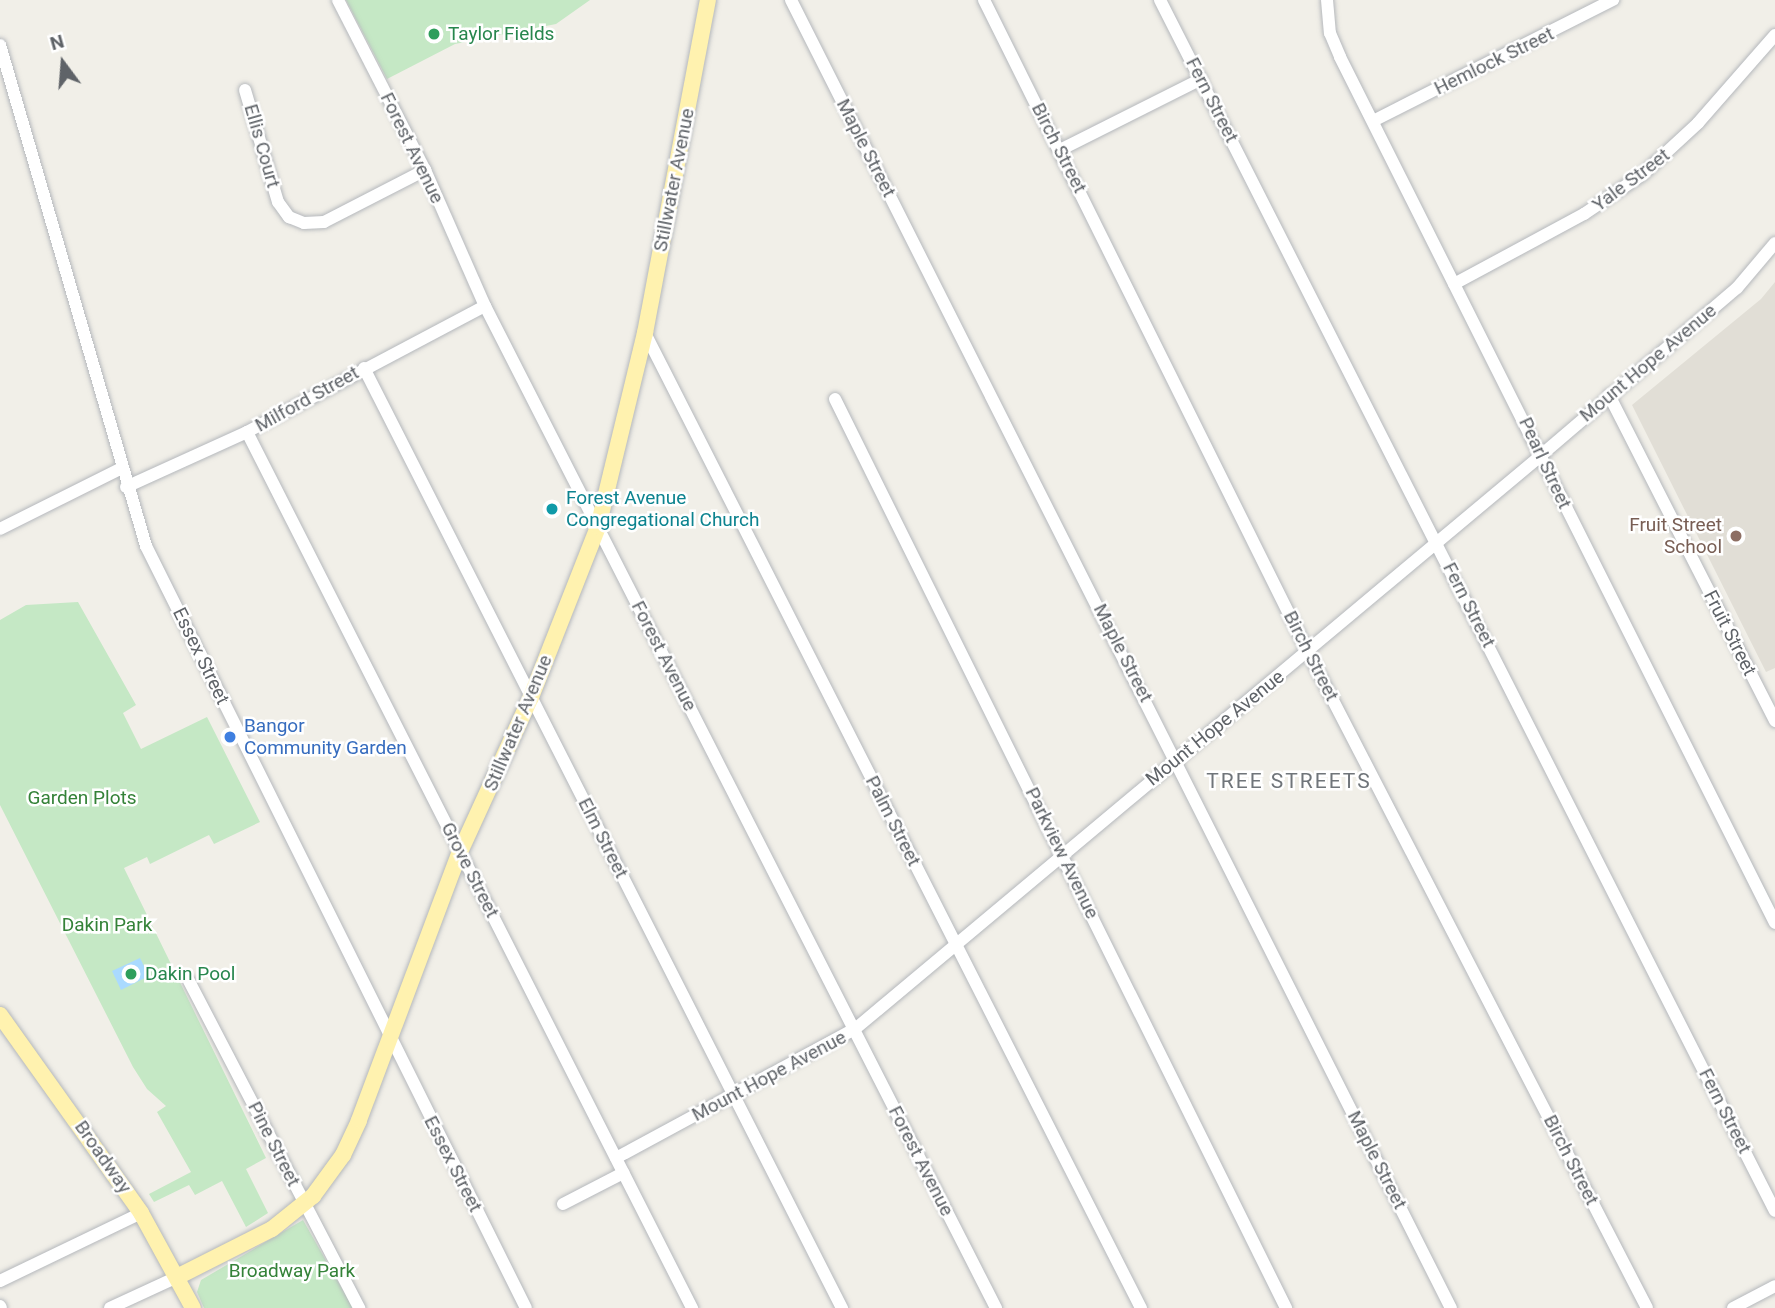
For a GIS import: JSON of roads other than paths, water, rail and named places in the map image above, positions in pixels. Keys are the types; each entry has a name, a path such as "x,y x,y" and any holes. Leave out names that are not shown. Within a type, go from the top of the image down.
{"main road":[{"name":"Stillwater Avenue","path":"177,1277 272,1230 305,1203 343,1156 460,852 531,696 598,527 645,333 708,0"},
{"name":"Broadway","path":"0,1015 141,1213 193,1308"}],"street":[{"name":"Forest Avenue","path":"338,0 425,170 485,306 996,1308"},
{"name":"Maple Street","path":"791,0 1177,760 1451,1308"},
{"name":"Birch Street","path":"984,0 1308,652 1647,1308"},
{"name":"Fern Street","path":"1160,0 1775,1211"},
{"name":"Pearl Street","path":"1327,0 1330,33 1340,57 1532,432 1539,457 1775,923"},
{"name":"Hemlock Street","path":"1374,120 1613,0"},
{"name":"Yale Street","path":"1454,284 1584,214 1643,174 1698,123 1775,35"},
{"name":"Essex Street","path":"0,45 120,469 146,546 389,1038 526,1308"},
{"path":"1060,150 1201,79"},
{"name":"Ellis Court","path":"245,90 278,202 289,217 304,223 324,222 425,170"},
{"name":"Mount Hope Avenue","path":"616,1158 855,1029 1308,652 1436,539 1539,457 1737,288 1775,243"},
{"name":"Milford Street","path":"126,487 247,432 485,306"},
{"name":"Palm Street","path":"645,333 1141,1308"},
{"name":"Elm Street","path":"364,368 842,1308"},
{"name":"Fruit Street","path":"1609,395 1775,721"},
{"name":"Parkview Avenue","path":"835,399 1286,1308"},
{"name":"Grove Street","path":"247,432 692,1308"},
{"path":"0,529 120,469"},
{"name":"Pine Street","path":"189,981 359,1308"},
{"path":"563,1204 623,1173"},
{"path":"0,1281 141,1213"},
{"name":"Stillwater Avenue","path":"110,1308 177,1277"},
{"path":"1733,1308 1775,1286"}],"water":[{"name":"Dakin Pool","path":"140,958 149,976 121,990 112,971"}],"place":[{"name":"Taylor Fields","path":"434,34"},
{"name":"Forest Avenue Congregational Church","path":"552,509"},
{"name":"Fruit Street School","path":"1736,536"},
{"name":"Bangor Community Garden","path":"230,737"},
{"name":"Dakin Pool","path":"131,974"}],"district":[{"name":"TREE STREETS","path":"1289,781"}],"park label":[{"name":"Garden Plots","path":"82,798"},
{"name":"Dakin Park","path":"107,925"},
{"name":"Broadway Park","path":"292,1271"}]}
